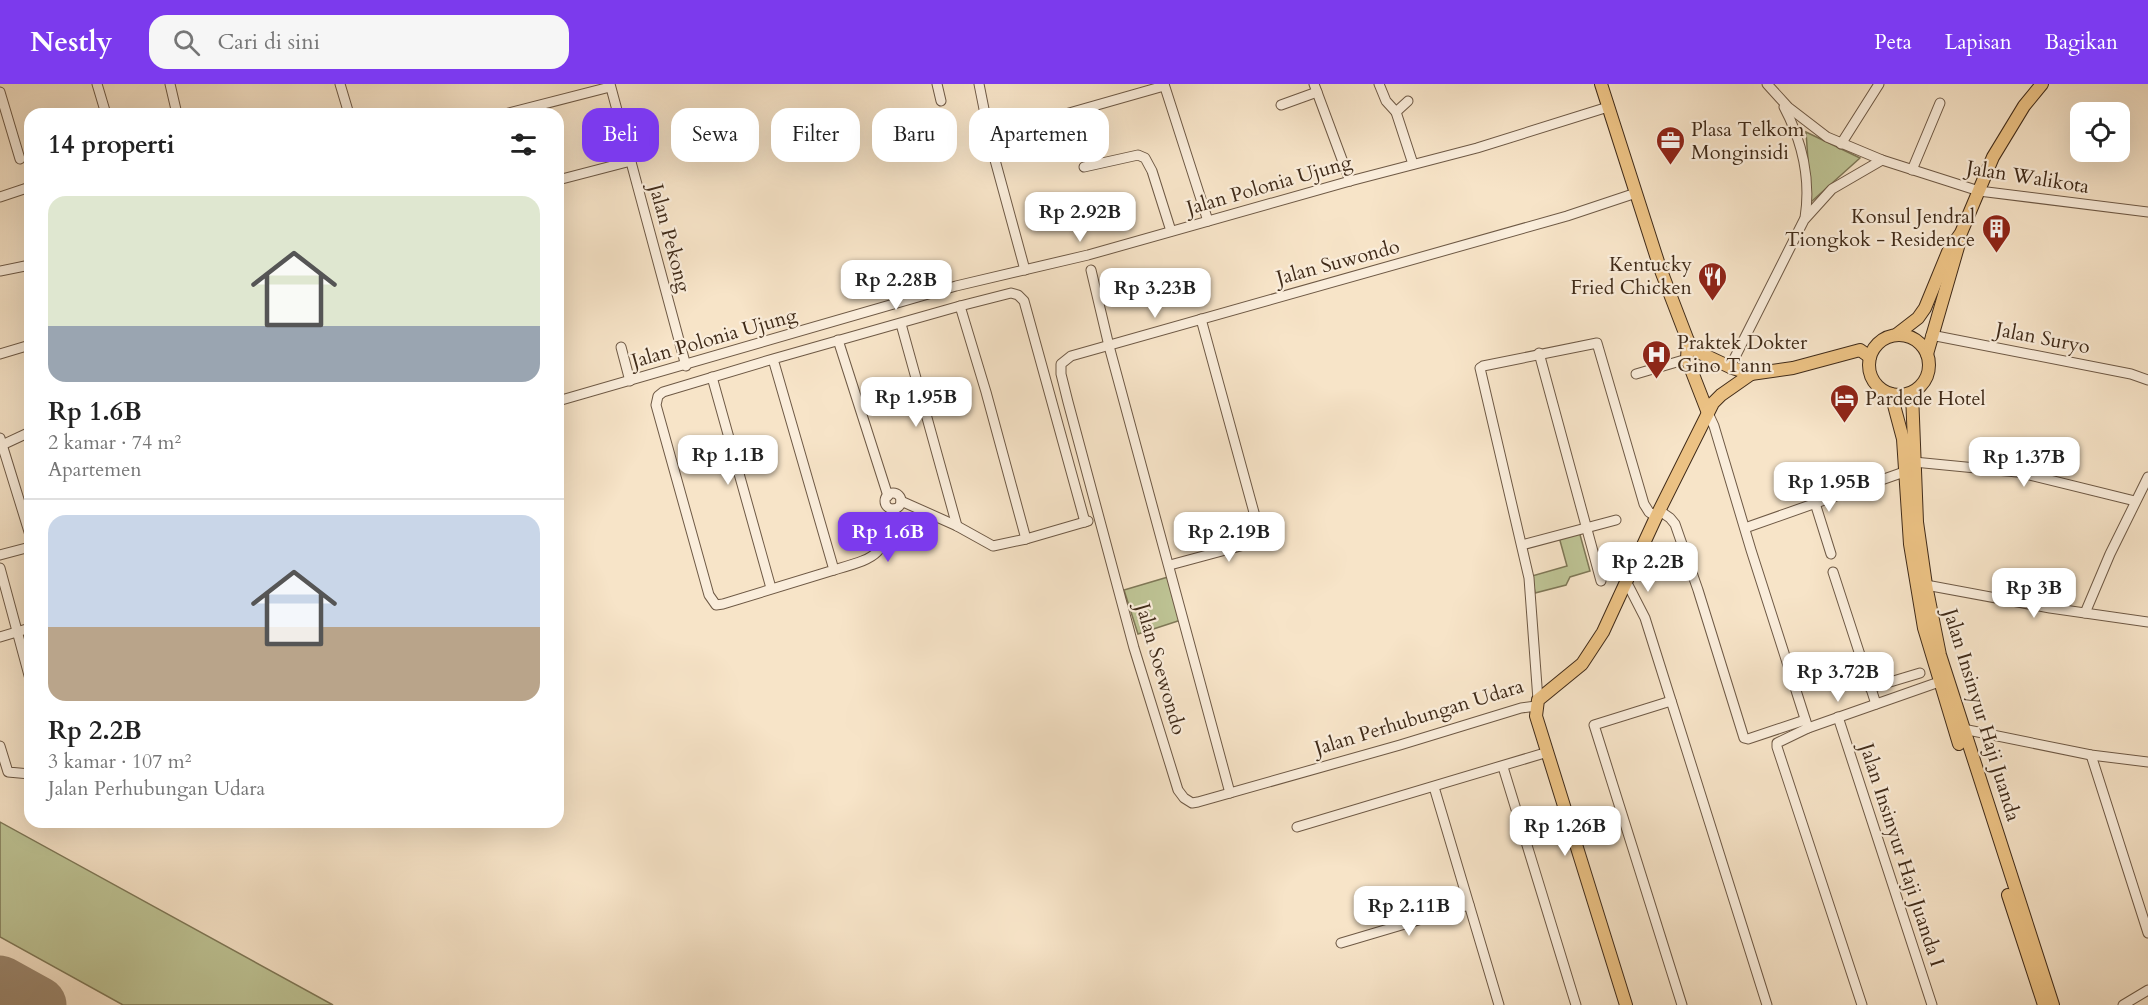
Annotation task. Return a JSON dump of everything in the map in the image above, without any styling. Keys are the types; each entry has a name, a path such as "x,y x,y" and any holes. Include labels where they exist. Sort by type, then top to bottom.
{"main road":[{"path":"1601,84 1660,268 1688,341 1698,352 1730,368 1751,374 1793,368 1860,350 1870,357"},
{"path":"1896,335 1918,318 1925,308 1948,252 1961,232 1993,157 2008,131 2042,84"},
{"path":"1927,354 1920,343 1909,337 1896,335 1888,337 1878,344 1870,357 1871,375 1875,384 1891,394 1902,395 1912,393 1926,380 1929,372 1927,354 1931,335 1957,254 1961,232"},
{"path":"1688,341 1687,358 1708,413"},
{"name":"Jalan Perhubungan Udara","path":"1537,703 1543,693 1582,664 1603,632 1708,413 1721,395 1751,374"},
{"name":"Jalan Insinyur Haji Juanda","path":"1912,393 1917,522 1926,585 1940,655 2053,1005"},
{"name":"Jalan Insinyur Haji Juanda","path":"1891,394 1902,439 1910,544 1924,628 1939,682 2043,1005"},
{"path":"1537,703 1536,716 1626,1005"}],"street":[{"path":"97,84 104,108"},
{"path":"170,84 176,108"},
{"path":"340,84 347,108"},
{"path":"937,84 941,101"},
{"path":"979,84 992,149 1025,270"},
{"path":"1379,84 1386,100 1396,112 1413,164"},
{"path":"1730,368 1804,220 1807,205 1804,158 1794,126 1780,99 1767,84"},
{"path":"1841,144 1879,84"},
{"path":"527,108 610,85"},
{"name":"Jalan Pekong","path":"610,85 616,108"},
{"path":"1088,108 1164,85 1208,221"},
{"path":"1281,105 1315,88 1350,181"},
{"path":"0,92 20,159"},
{"name":"Jalan Walikota","path":"1780,99 1827,138 1882,160 1979,191 2147,211"},
{"path":"1396,112 1408,101"},
{"path":"1912,170 1940,103"},
{"name":"Jalan Polonia Ujung","path":"564,399 686,366 956,286 1088,255 1498,142 1608,107"},
{"path":"1084,166 1129,156 1138,155 1145,158 1152,171 1171,231"},
{"path":"1804,220 1832,189 1882,160"},
{"path":"564,178 627,162"},
{"name":"Jalan Pekong","path":"631,162 686,366"},
{"path":"0,197 24,189"},
{"name":"Jalan Suwondo","path":"1060,374 1061,364 1066,358 1567,216 1636,193"},
{"path":"0,271 24,266"},
{"path":"1091,270 1230,793"},
{"path":"838,340 888,496 897,495 898,505 889,531 877,554 868,560 716,605 709,596 656,402 658,396 663,392 838,340 1011,293 1018,295 1024,301 1085,522"},
{"path":"960,306 1026,539"},
{"path":"1170,565 1259,541 1261,538 1201,319"},
{"path":"901,324 957,526"},
{"name":"Jalan Suryo","path":"1931,335 2131,374 2148,380"},
{"path":"1537,703 1529,578 1480,369 1483,366 1595,342 1598,343 1644,504 1649,512 1670,518 1675,524 1744,738 1748,739 1838,717 1939,682"},
{"path":"0,354 24,347"},
{"path":"621,347 630,381"},
{"path":"1539,353 1601,581"},
{"path":"1636,374 1687,358"},
{"path":"773,359 834,570"},
{"name":"Jalan Soewondo","path":"1060,374 1134,648 1179,790 1184,798 1192,803"},
{"path":"712,377 771,588"},
{"path":"1708,413 1807,724"},
{"path":"24,434 1,443 24,516"},
{"path":"1914,462 2017,472 2135,501"},
{"path":"1745,528 1904,472"},
{"path":"2085,613 2110,554 2148,477"},
{"path":"1815,503 1831,554"},
{"path":"898,505 957,526 993,546 1026,539 1099,517"},
{"path":"1522,545 1616,520"},
{"path":"0,555 24,549"},
{"path":"0,568 24,657"},
{"path":"1833,572 1876,704"},
{"path":"1626,581 1645,618 1767,1005"},
{"path":"1926,585 2050,608 2148,622"},
{"path":"0,637 24,630"},
{"path":"1870,688 1920,673"},
{"path":"1671,701 1594,724 1683,1005"},
{"name":"Jalan Perhubungan Udara","path":"1192,803 1400,745 1537,703"},
{"name":"Jalan Insinyur Haji Juanda I","path":"1838,717 1932,1005"},
{"path":"1807,724 1780,741 1777,747 1862,1005"},
{"path":"1963,729 2091,755 2148,762"},
{"path":"0,746 4,771 24,773"},
{"path":"1297,827 1548,752"},
{"path":"2091,755 2148,933"},
{"path":"1503,767 1576,1005"},
{"path":"1434,787 1499,1005"},
{"path":"1341,944 1469,905"},
{"path":"2123,1005 2148,990"}],"green space":[{"path":"1806,132 1860,158 1811,202"},
{"path":"1579,531 1590,571 1570,577 1566,585 1535,593 1532,576 1567,566 1559,537"},
{"path":"1168,577 1181,620 1138,634 1124,590"},
{"path":"0,822 333,1005 123,1005 0,937"}],"runway":[{"path":"0,984 38,1005"}],"place":[{"name":"Plasa Telkom Monginsidi","path":"1670,166"},
{"name":"Konsul Jendral Tiongkok - Residence","path":"1996,254"},
{"name":"Kentucky Fried Chicken","path":"1713,302"},
{"name":"Praktek Dokter Gino Tann","path":"1656,380"},
{"name":"Pardede Hotel","path":"1844,424"}]}
